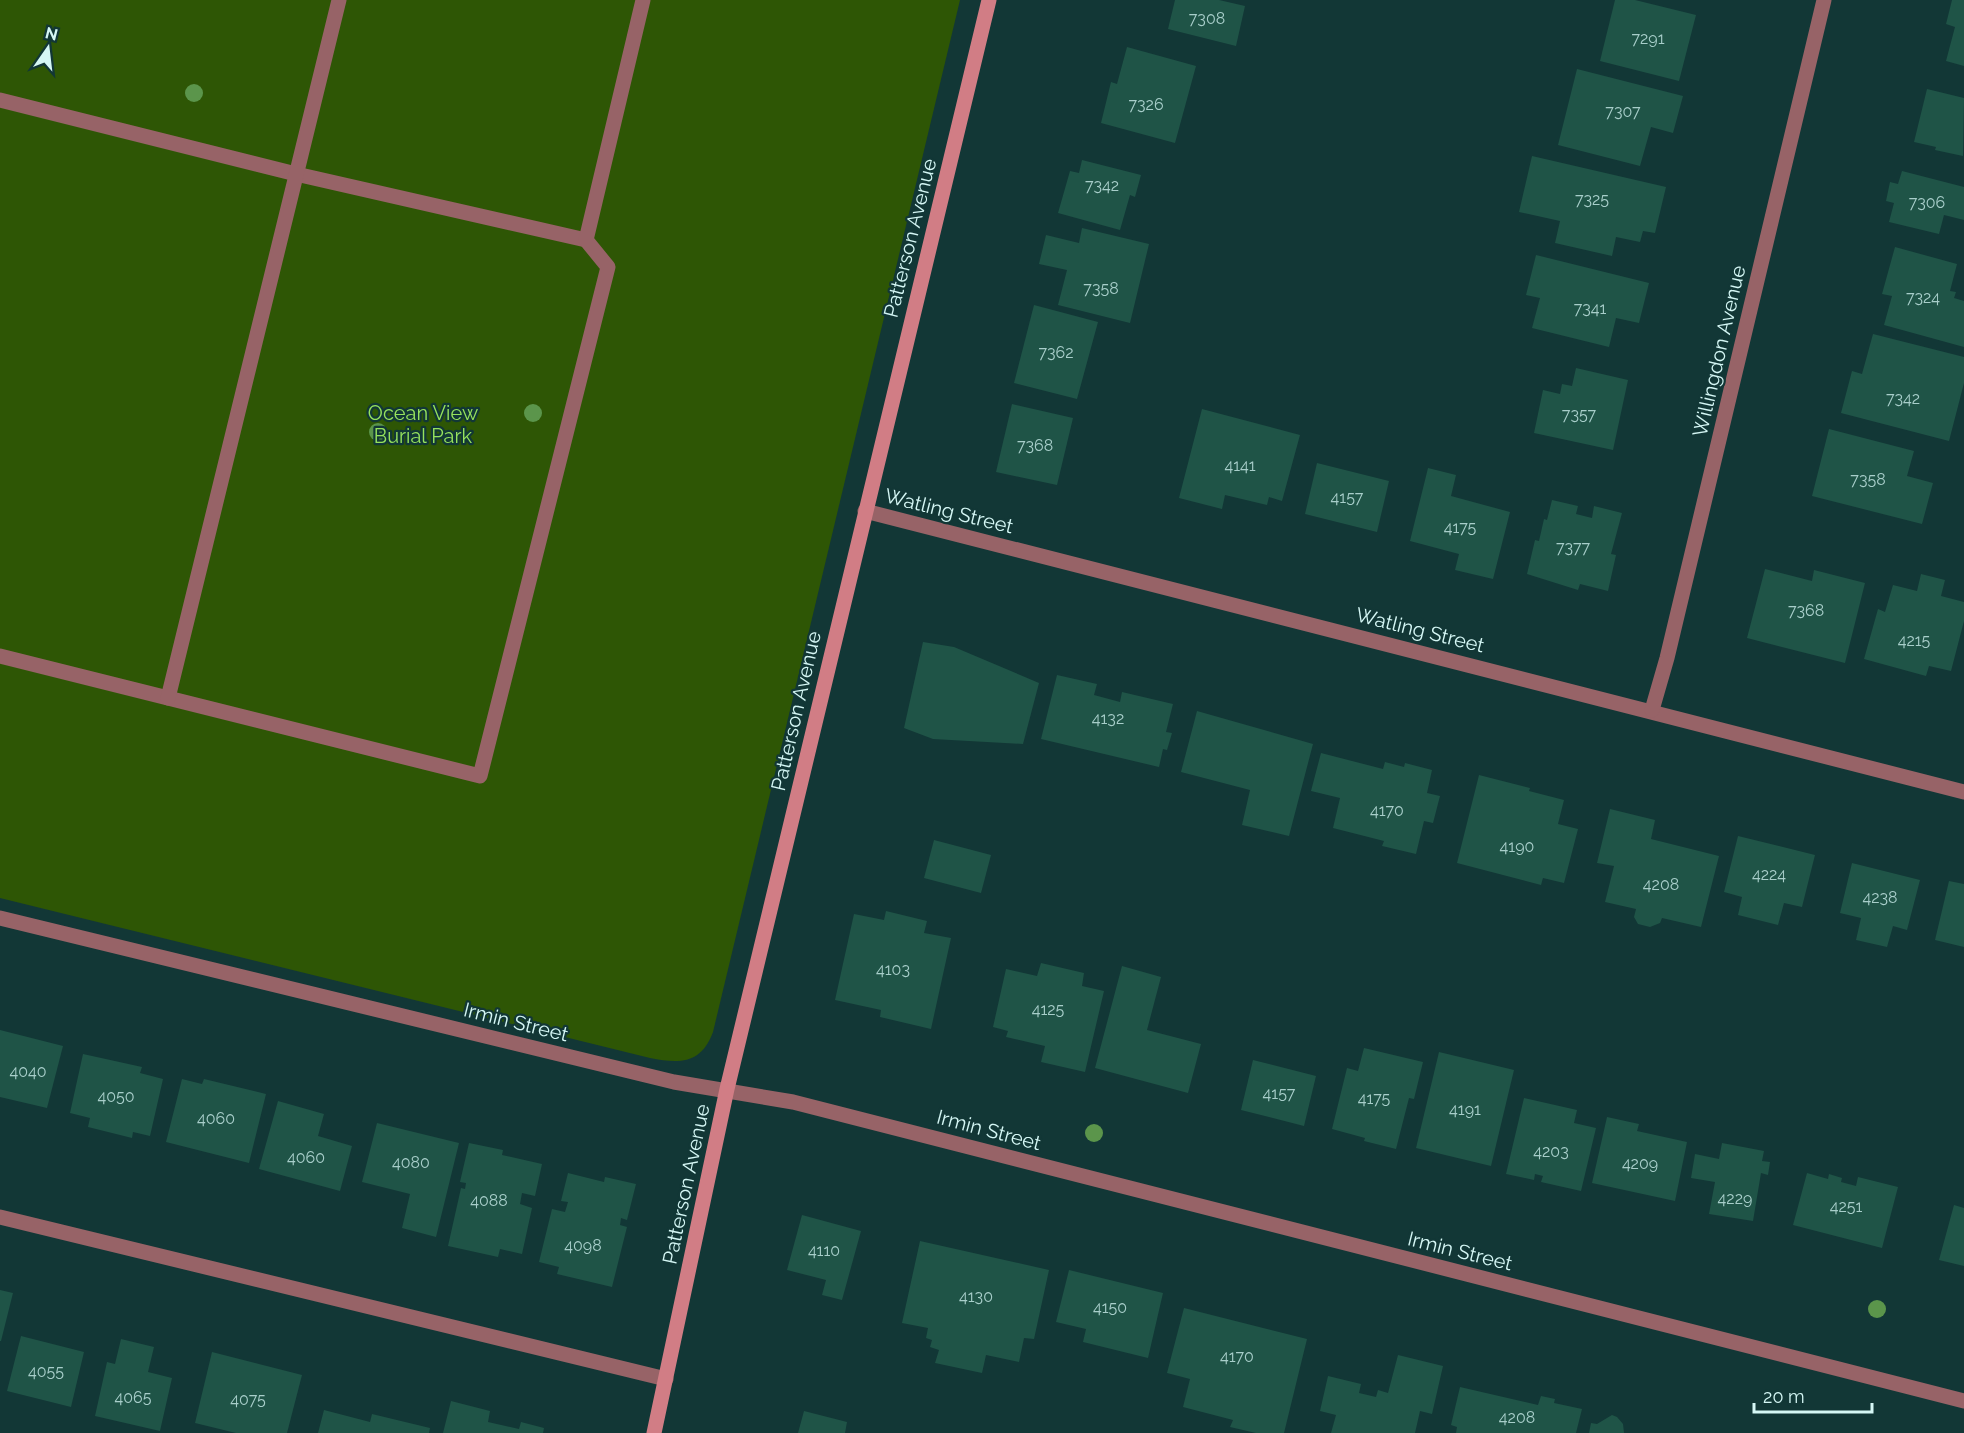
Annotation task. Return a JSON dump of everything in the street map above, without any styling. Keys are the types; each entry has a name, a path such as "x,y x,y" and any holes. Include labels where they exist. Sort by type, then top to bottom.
{"street":[{"path":"168,698 339,0"},
{"path":"586,240 643,0"},
{"name":"Patterson Avenue","path":"654,1433 727,1089 989,0"},
{"name":"Willingdon Avenue","path":"1652,710 1824,0"},
{"path":"0,100 296,174 586,240 608,267 480,776 0,656"},
{"name":"Watling Street","path":"865,511 1652,710 1964,792"},
{"name":"Irmin Street","path":"0,918 662,1079 793,1102 1964,1401"},
{"path":"0,1217 666,1379"}],"green space":[{"name":"Ocean View Burial Park","path":"0,0 960,0 713,1032 708,1043 696,1056 680,1061 650,1058 0,898"}],"building":[{"path":"1175,0 1219,0 1245,6 1236,46 1168,29"},
{"path":"1615,0 1635,0 1696,15 1679,81 1600,61"},
{"path":"1952,0 1964,0 1964,66 1946,61 1955,27 1946,24"},
{"path":"1127,47 1196,66 1175,143 1101,123 1111,82 1117,84"},
{"path":"1577,69 1683,96 1673,133 1651,127 1640,166 1558,145"},
{"path":"1927,89 1964,98 1963,156 1935,150 1936,147 1914,142"},
{"path":"1532,156 1666,187 1655,233 1643,231 1640,242 1616,237 1612,256 1555,243 1560,221 1519,212"},
{"path":"1082,160 1141,175 1135,197 1130,195 1120,230 1058,213 1070,171 1079,173"},
{"path":"1902,171 1964,187 1964,220 1944,215 1939,234 1889,222 1894,203 1886,201 1890,182 1898,184"},
{"path":"1082,228 1149,244 1130,323 1058,305 1067,270 1039,264 1046,235 1079,243"},
{"path":"1895,247 1957,264 1950,291 1956,292 1954,298 1964,301 1964,347 1884,325 1892,296 1882,294"},
{"path":"1536,255 1649,283 1639,323 1616,318 1609,347 1532,328 1540,298 1526,295"},
{"path":"1034,305 1098,322 1077,399 1014,383"},
{"path":"1873,334 1964,357 1964,383 1949,441 1841,413 1852,371 1862,374"},
{"path":"1576,368 1628,380 1613,450 1534,433 1543,390 1560,394 1562,384 1572,386"},
{"path":"1012,404 1073,418 1057,485 996,472"},
{"path":"1202,409 1300,435 1282,501 1269,497 1267,505 1225,495 1222,509 1179,498"},
{"path":"1829,429 1914,451 1907,476 1933,483 1922,524 1812,496"},
{"path":"1317,463 1389,481 1377,532 1305,514"},
{"path":"1428,468 1456,475 1451,496 1510,512 1493,579 1455,570 1459,554 1410,541"},
{"path":"1552,500 1578,506 1576,514 1592,518 1594,506 1622,513 1611,554 1616,555 1608,591 1580,584 1578,590 1527,574 1535,540 1539,541 1544,519 1547,520"},
{"path":"1765,569 1812,581 1814,570 1865,583 1845,663 1747,638"},
{"path":"1921,574 1945,580 1941,596 1964,602 1964,621 1951,671 1929,666 1926,676 1864,659 1878,609 1885,612 1893,585 1917,591"},
{"path":"923,642 954,647 1039,683 1023,744 933,739 904,728"},
{"path":"1057,675 1097,684 1094,695 1120,702 1122,692 1173,704 1166,732 1172,733 1167,750 1163,749 1159,767 1041,739"},
{"path":"1197,711 1313,744 1289,836 1242,825 1250,790 1181,772"},
{"path":"1321,753 1383,769 1385,762 1404,767 1405,763 1432,770 1427,793 1440,796 1433,823 1424,821 1416,854 1382,846 1384,841 1333,828 1340,798 1311,791"},
{"path":"1479,775 1530,788 1529,791 1564,800 1558,824 1578,829 1564,883 1543,878 1541,885 1457,863"},
{"path":"1610,809 1655,820 1651,839 1719,856 1701,927 1662,918 1660,923 1650,927 1638,924 1634,917 1636,909 1605,902 1614,866 1597,863"},
{"path":"1738,836 1815,855 1802,907 1784,903 1778,925 1738,915 1742,897 1724,892"},
{"path":"934,840 991,855 981,893 924,878"},
{"path":"1852,863 1920,880 1907,930 1893,926 1887,947 1856,940 1861,918 1840,913"},
{"path":"1949,881 1964,884 1964,947 1935,940"},
{"path":"886,911 927,921 924,933 951,938 931,1029 880,1017 881,1010 835,1000 854,914 884,920"},
{"path":"1041,963 1084,973 1082,986 1104,991 1085,1072 1041,1062 1045,1046 1006,1037 1008,1031 993,1027 1006,969 1037,976"},
{"path":"1122,966 1161,977 1147,1030 1201,1044 1188,1093 1095,1068"},
{"path":"0,1030 63,1046 47,1108 0,1097"},
{"path":"1364,1048 1423,1062 1414,1099 1409,1098 1396,1149 1364,1141 1365,1138 1332,1129 1347,1068 1358,1071"},
{"path":"1439,1052 1514,1070 1491,1166 1416,1148"},
{"path":"83,1054 142,1067 140,1073 163,1079 150,1136 133,1132 132,1138 88,1127 90,1118 70,1113"},
{"path":"1253,1060 1316,1076 1304,1126 1241,1110"},
{"path":"182,1079 202,1084 204,1079 266,1094 249,1163 166,1142"},
{"path":"1524,1098 1577,1110 1574,1123 1596,1128 1581,1191 1541,1182 1543,1176 1535,1174 1534,1180 1506,1174"},
{"path":"278,1101 324,1114 318,1136 352,1146 340,1191 259,1169"},
{"path":"1607,1117 1639,1124 1637,1131 1687,1142 1675,1201 1592,1183"},
{"path":"377,1123 459,1143 436,1237 402,1228 410,1194 362,1182"},
{"path":"469,1143 503,1150 502,1155 542,1164 535,1196 522,1193 520,1204 532,1208 522,1254 500,1249 498,1257 448,1246 461,1188 465,1189 466,1183 460,1182"},
{"path":"1722,1143 1764,1151 1762,1161 1770,1162 1768,1175 1761,1173 1753,1221 1709,1214 1715,1182 1691,1178 1695,1154 1719,1159"},
{"path":"568,1173 604,1182 605,1177 636,1184 627,1220 621,1218 620,1225 627,1227 612,1287 557,1274 559,1267 539,1262 552,1209 565,1212 568,1202 561,1201"},
{"path":"1807,1173 1828,1179 1829,1174 1842,1178 1841,1182 1856,1186 1858,1177 1898,1187 1882,1248 1793,1225"},
{"path":"1954,1205 1964,1208 1964,1266 1939,1260"},
{"path":"802,1215 861,1231 842,1300 822,1295 826,1280 787,1270"},
{"path":"920,1241 1049,1270 1034,1339 1024,1338 1019,1362 986,1355 982,1373 935,1363 939,1350 930,1347 932,1340 926,1338 928,1328 902,1323"},
{"path":"1069,1270 1163,1293 1148,1358 1083,1342 1086,1329 1056,1322"},
{"path":"0,1290 13,1293 1,1341 0,1341"},
{"path":"1184,1308 1307,1339 1284,1433 1256,1433 1230,1427 1233,1420 1183,1407 1190,1379 1167,1373"},
{"path":"21,1336 84,1352 71,1407 7,1391"},
{"path":"121,1339 154,1347 148,1372 172,1378 160,1431 95,1416 107,1362 115,1364"},
{"path":"212,1352 302,1375 287,1433 236,1433 195,1423"},
{"path":"1398,1355 1443,1366 1432,1414 1420,1411 1415,1433 1331,1433 1336,1415 1320,1411 1328,1376 1361,1384 1359,1393 1376,1397 1378,1390 1388,1393"},
{"path":"1460,1387 1538,1405 1541,1396 1555,1399 1554,1403 1582,1409 1576,1433 1456,1433 1457,1427 1451,1425"},
{"path":"451,1401 490,1411 488,1422 519,1429 521,1422 544,1428 543,1433 443,1433"},
{"path":"324,1410 370,1422 372,1414 430,1428 429,1433 318,1433"},
{"path":"804,1411 847,1422 845,1433 798,1433"},
{"path":"1612,1415 1623,1424 1624,1433 1589,1433 1591,1423 1597,1424"}]}
